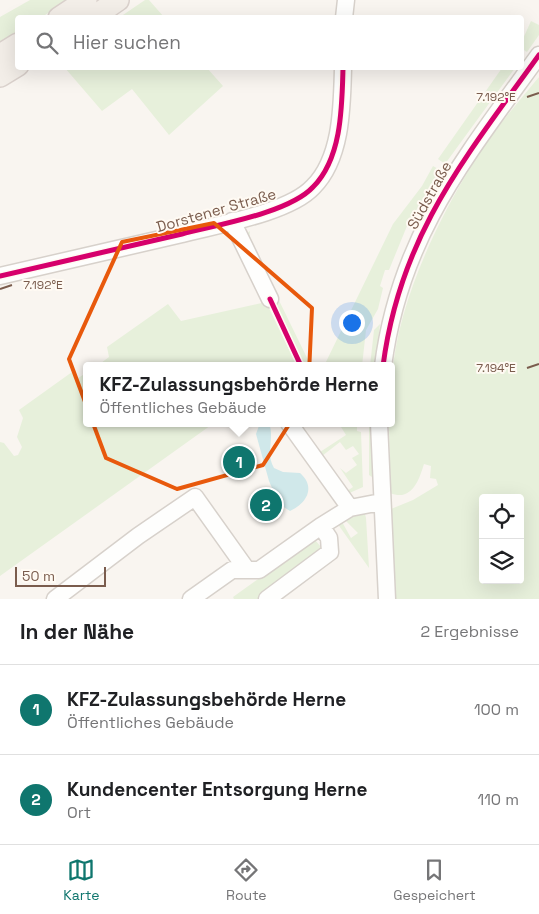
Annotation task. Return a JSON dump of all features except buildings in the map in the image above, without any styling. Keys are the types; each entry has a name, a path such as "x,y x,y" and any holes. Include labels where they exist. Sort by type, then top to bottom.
{"main road":[{"path":"64,15 86,0"},
{"path":"96,15 118,0"},
{"path":"0,55 15,46"},
{"path":"0,76 15,67"}],"street":[{"path":"344,15 346,0"},
{"name":"Südstraße","path":"384,362 393,306 414,249 429,218 455,172 539,55"},
{"name":"Dorstener Straße","path":"0,276 232,221 290,202 314,186 332,152 339,123 343,70"},
{"path":"232,221 270,299"},
{"path":"292,427 350,508"},
{"path":"378,427 387,599"},
{"path":"58,598 138,536 195,497 247,570"},
{"path":"191,599 232,570 259,570 350,508 381,502"},
{"path":"267,599 330,552 329,538 321,526"}],"highlighted area":[{"path":"214,223 312,308 308,395 263,465 177,489 106,458 69,359 122,242"}],"green space":[{"path":"30,0 68,0 45,15 15,15 15,35 0,44 0,17"},
{"path":"145,0 149,0 162,15 123,15"},
{"path":"531,21 539,25 539,35 527,52 524,50 524,37"},
{"path":"67,70 209,70 223,86 169,135 132,89 102,111"},
{"path":"501,70 514,70 445,164 438,159"},
{"path":"539,77 539,599 396,599 391,509 413,500 438,485 436,479 430,478 431,466 424,464 417,483 409,492 404,495 390,493 389,427 395,427 395,350 401,322 420,267 458,188 487,142"},
{"path":"433,166 440,170 407,226 389,270 385,270 380,286 383,288 378,309 366,330 362,362 326,362 393,224 422,186"},
{"path":"250,231 249,239 309,362 303,362 273,301 245,235"},
{"path":"266,302 295,362 102,362 109,357 107,347 168,304 181,321"},
{"path":"380,324 375,362 370,362 374,330"},
{"path":"72,372 75,380 83,375 83,427 208,427 0,576 0,442 4,443 14,456 18,455 22,447 17,437 23,418 19,410"},
{"path":"341,427 357,427 357,431 361,432 363,487 345,495 344,493 353,487 340,468 346,473 357,465 352,458 359,454 353,446 346,450 340,442 322,456 313,447 316,446 320,452 346,435"},
{"path":"369,427 372,427 372,477 369,475"},
{"path":"361,513 365,514 366,518 369,568 337,523 341,520 351,538 358,533 344,519"},
{"path":"315,540 322,548 321,554 257,599 234,599 233,597"}],"water":[{"path":"259,427 270,427 270,457 274,468 283,472 300,473 308,484 305,499 290,511 279,504 269,481 256,434"}],"cycle path":[{"path":"384,362 392,319 404,277 420,237 462,164 539,55"},
{"path":"0,276 251,217 270,211 302,196 323,175 335,147 341,115 343,70"},
{"path":"270,299 299,362"}],"place":[{"name":"KFZ-Zulassungsbehörde Herne","path":"239,462"},
{"name":"Kundencenter Entsorgung Herne","path":"266,505"}]}
